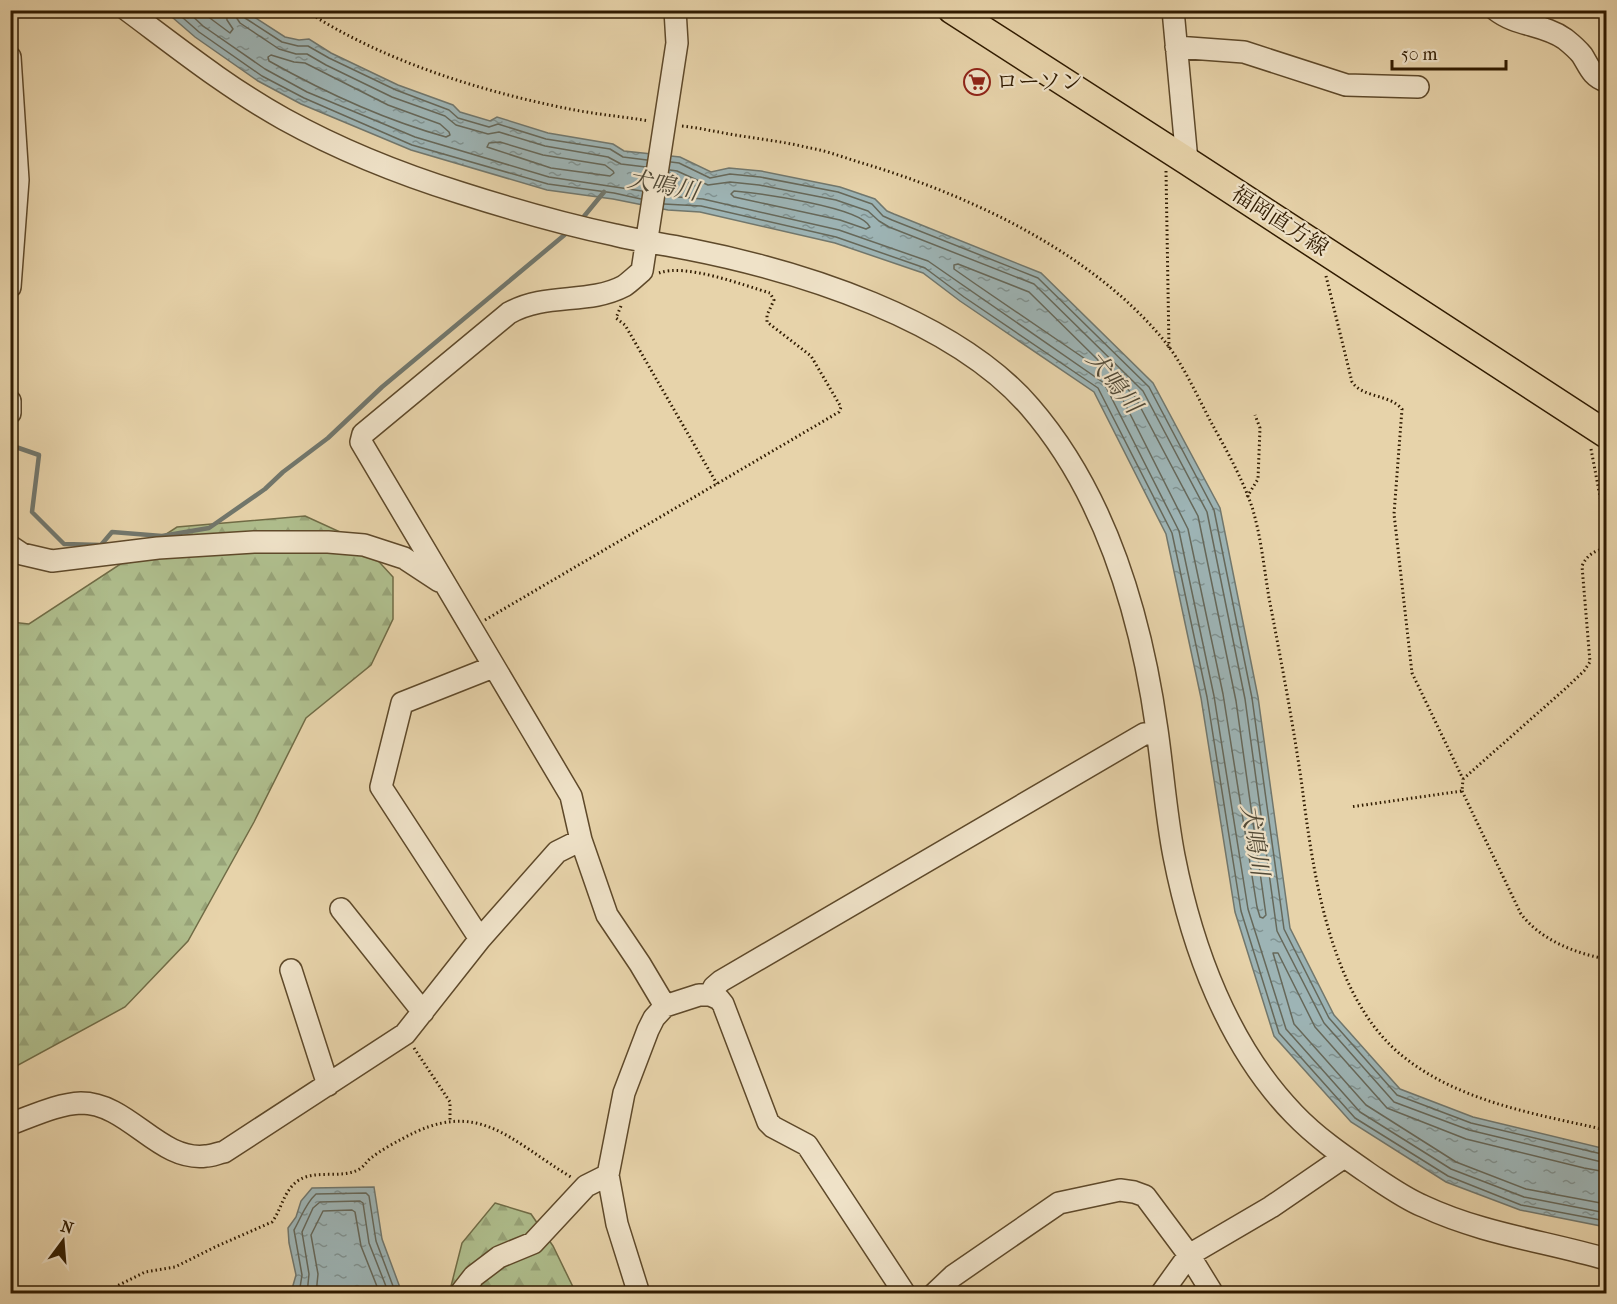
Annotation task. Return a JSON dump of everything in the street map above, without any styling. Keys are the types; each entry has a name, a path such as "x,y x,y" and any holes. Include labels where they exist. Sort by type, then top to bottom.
{"main road":[{"name":"福岡直方線","path":"952,10 1601,431"}],"street":[{"path":"127,10 217,77 282,118 349,152 459,192 606,233 647,243 687,249 777,271 834,289 880,307 962,349 1026,402 1066,454 1085,488 1123,577 1139,634 1157,733 1174,856 1189,917 1207,971 1241,1042 1269,1086 1308,1128 1344,1157 1418,1204 1448,1217 1517,1239 1604,1256"},
{"path":"665,1006 607,915 581,840 571,796 361,442 363,434 509,313 534,302 606,293 624,285 642,271 677,43 675,10"},
{"path":"1173,10 1178,155"},
{"path":"1496,10 1517,22 1546,30 1564,39 1582,55 1586,66 1606,81"},
{"path":"1176,47 1244,52 1346,85 1418,87"},
{"path":"10,57 18,180 10,287"},
{"path":"10,401 10,413"},
{"path":"10,546 22,554 51,561 158,548 254,542 328,542 364,545 404,558 445,584"},
{"path":"480,939 381,788 402,704 493,668"},
{"path":"710,995 721,981 782,945 1144,735 1157,733"},
{"path":"10,1124 64,1105 83,1103 120,1114 151,1137 185,1155 205,1156 224,1152 405,1034 480,939 557,852 581,840"},
{"path":"341,909 423,1012"},
{"path":"291,970 328,1085"},
{"path":"639,1293 617,1224 608,1175 624,1094 654,1018 665,1006 699,994 710,995 723,1004 768,1122 807,1145 905,1293"},
{"path":"1161,1293 1189,1255 1271,1207 1344,1157"},
{"path":"460,1293 474,1276 499,1257 533,1243 586,1186 608,1175"},
{"path":"934,1293 953,1276 1059,1203 1120,1190 1134,1191 1145,1196 1189,1255 1213,1293"}],"path":[{"path":"304,10 360,41 403,60 500,93 581,111 812,148 896,173 964,201 1039,238 1079,264 1121,296 1169,348 1213,426 1252,508 1296,742 1315,876 1326,923 1339,961 1360,1005 1380,1033 1399,1053 1446,1083 1509,1108 1606,1130"},
{"path":"1169,348 1165,164 1178,155"},
{"path":"1325,250 1323,266 1352,382 1357,388 1396,403 1402,409 1394,513 1412,673 1463,779 1462,792 1521,914 1530,926 1552,941 1587,956 1606,959"},
{"path":"471,628 839,412 841,407 811,356 767,322 766,315 774,300 770,293 708,275 669,270 653,275"},
{"path":"623,302 616,318 625,325 717,484"},
{"path":"1247,497 1258,479 1260,428 1255,415"},
{"path":"1601,431 1590,441 1606,528"},
{"path":"1463,779 1565,689 1590,662 1582,566 1586,558 1596,550 1606,548"},
{"path":"1350,807 1462,792"},
{"path":"405,1034 450,1102 450,1122"},
{"path":"108,1293 145,1272 175,1267 215,1246 272,1222 287,1193 297,1181 312,1176 351,1172 401,1139 428,1125 477,1122 521,1144 545,1162 586,1186"}],"green space":[{"path":"305,516 360,541 393,577 393,619 371,665 306,718 254,822 188,941 125,1007 11,1069 11,622 29,624 177,527"},
{"path":"495,1203 531,1214 553,1246 576,1293 449,1294 462,1243"}],"water":[{"name":"犬鳴川","path":"165,11 245,11 285,37 299,40 309,39 331,53 398,85 453,105 460,112 490,121 497,117 548,133 613,144 624,151 680,157 711,172 729,168 761,171 840,187 875,199 887,211 894,214 1041,273 1153,383 1220,508 1258,697 1290,928 1334,1015 1400,1089 1473,1117 1606,1149 1606,1227 1520,1210 1446,1182 1351,1122 1274,1036 1235,912 1201,698 1166,534 1094,392 960,301 923,273 835,243 700,212 668,210 613,199 547,190 411,150 301,104 258,81 195,37"},
{"path":"374,1187 382,1239 402,1293 294,1293 292,1289 296,1275 288,1228 296,1217 301,1201 312,1188"}],"waterway":[{"path":"581,220 604,192"},
{"path":"10,445 39,455 32,512 64,544 101,545 112,532 162,536 209,528 265,489 283,472 328,438 382,387 568,232"}],"place":[{"name":"ローソン","path":"977,82"}]}
